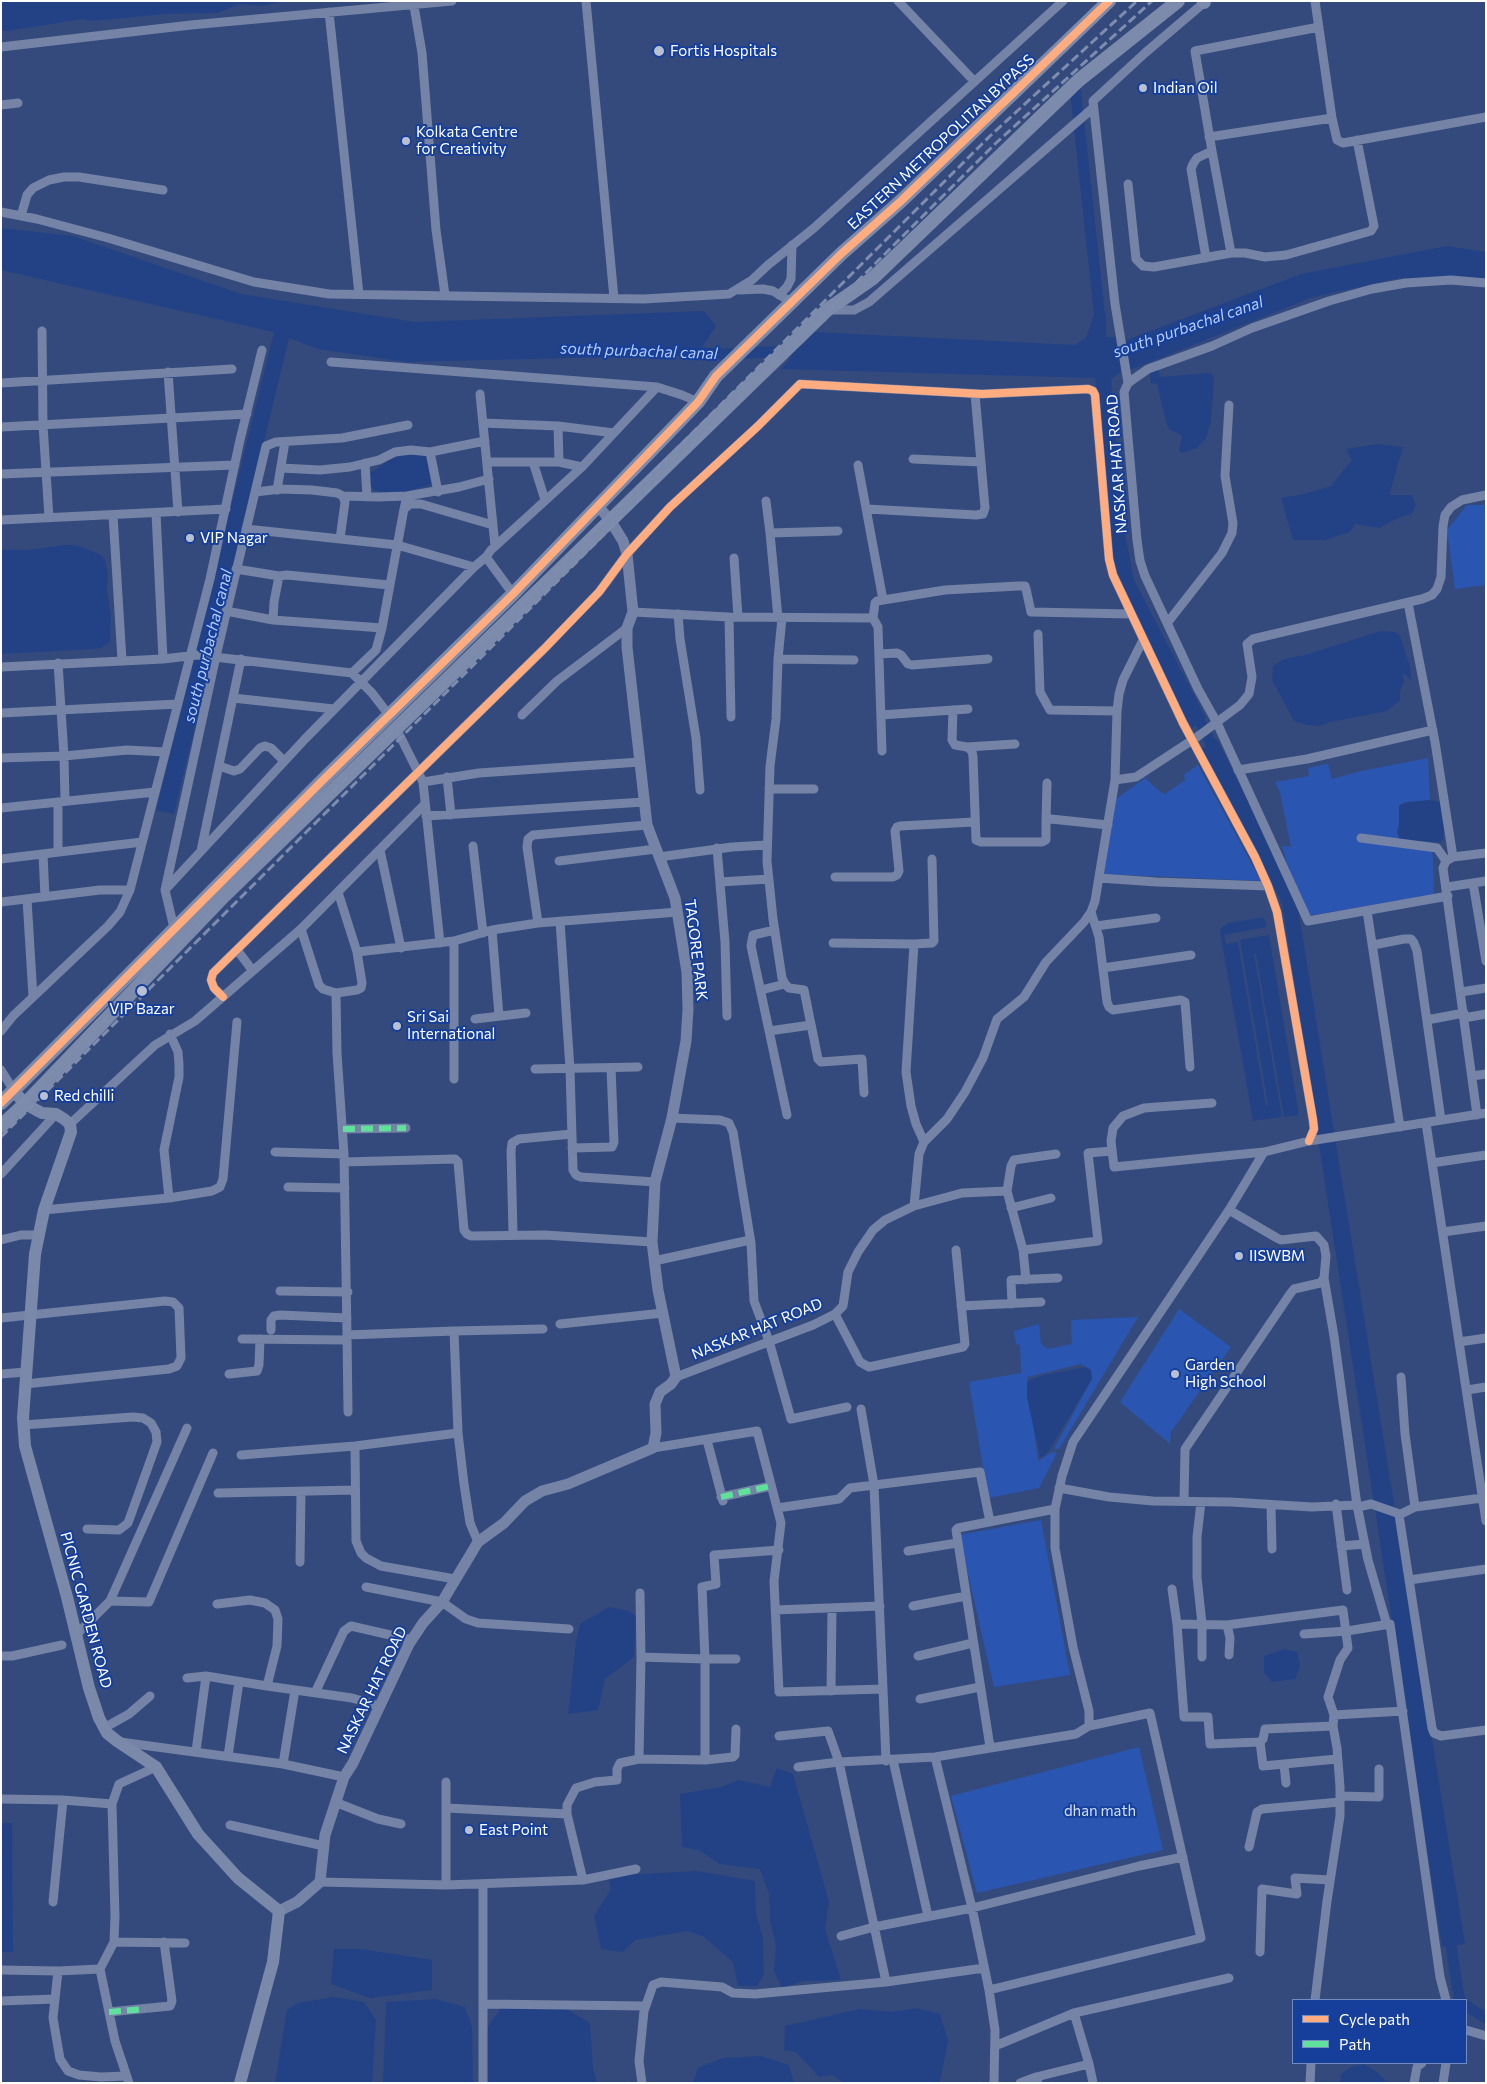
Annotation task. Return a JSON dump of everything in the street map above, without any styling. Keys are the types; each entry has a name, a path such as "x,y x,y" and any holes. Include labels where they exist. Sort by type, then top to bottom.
{"main road":[{"name":"EASTERN METROPOLITAN BYPASS","path":"1,1104 160,945 174,928 513,594 698,402 716,376 784,298 841,254 902,201 1109,1"},
{"path":"1,1126 25,1104 223,897 397,730 613,516 827,310 873,278 1079,80 1178,1"},
{"path":"14,1091 25,1104 42,1112 56,1114 70,1124"},
{"name":"PICNIC GARDEN ROAD","path":"70,1124 71,1132 44,1210 35,1254 23,1425 25,1446 77,1634 89,1688 98,1718 104,1728 117,1742 156,1767 198,1834 238,1878 280,1911"},
{"path":"240,2083 273,1962 280,1911"}],"street":[{"path":"1,47 329,12 414,6 452,1"},
{"path":"586,1 614,298"},
{"path":"898,1 974,81"},
{"path":"1,212 108,238 254,282 330,294 614,298 729,294 752,280 814,228 1063,1"},
{"path":"1315,1 1337,140 1343,143 1486,117"},
{"path":"1128,383 1115,304 1093,101 1096,96 1205,2"},
{"path":"414,6 422,53 436,230 445,295"},
{"path":"329,12 359,294"},
{"path":"1231,253 1195,51 1319,27"},
{"path":"1,105 18,103"},
{"path":"827,310 854,310 869,302 1083,114 1093,108"},
{"path":"1209,137 1332,118"},
{"path":"1128,184 1136,259 1143,266 1154,267 1231,253 1274,257 1333,243 1371,231 1374,226 1357,140"},
{"path":"1206,258 1192,164 1197,158 1212,151"},
{"path":"21,216 28,195 33,188 49,180 64,177 79,177 163,190"},
{"path":"737,290 763,289 784,298 791,279 792,245"},
{"name":"NASKAR HAT ROAD","path":"1367,911 1308,921 1238,770 1214,725 1168,622 1145,576 1140,561 1124,392 1128,383 1148,369 1212,346 1252,328 1329,301 1372,289 1406,283 1451,280 1486,283"},
{"path":"42,331 43,425 49,518"},
{"path":"1,1031 13,1016 108,926 120,912 130,890 165,752 193,656 262,350"},
{"path":"331,362 657,387 667,389 698,402"},
{"path":"1,383 232,369"},
{"path":"168,372 178,512"},
{"path":"223,997 214,988 211,980 214,973 599,592 627,554 670,507 758,426 800,384 975,394 1012,394 1088,389 1093,391 1109,559 1115,581 1268,886 1282,935 1314,1120 1313,1141"},
{"path":"165,890 334,709 495,546 582,467 657,387"},
{"path":"480,394 495,546"},
{"path":"868,508 983,514 985,508 975,394"},
{"path":"1168,622 1222,553 1232,533 1233,523 1225,476 1229,404"},
{"path":"1,427 247,414"},
{"path":"483,423 558,426 614,433"},
{"path":"174,928 165,890 213,656 226,611 266,446 270,443 342,438 408,425"},
{"path":"558,426 559,462"},
{"path":"281,468 320,470 365,463 395,452 411,450 430,452 485,441"},
{"path":"277,490 285,442"},
{"path":"430,452 438,492"},
{"path":"913,459 981,462"},
{"path":"487,462 559,462 582,467"},
{"path":"533,462 545,500"},
{"path":"365,463 367,497"},
{"path":"1,474 235,465"},
{"path":"858,465 868,508 883,600"},
{"path":"255,492 312,490 337,493 343,496 407,496 438,492 489,479"},
{"path":"1115,780 1136,777 1195,739 1240,705 1249,694 1252,677 1248,644 1253,639 1408,603 1432,595 1437,589 1441,577 1442,526 1445,515 1451,507 1462,500 1486,495"},
{"path":"340,539 345,502 343,496"},
{"path":"352,673 376,650 382,628 407,496"},
{"path":"766,501 780,618 777,710 769,790 767,845 769,879 782,978 789,988 804,990 815,1054 821,1062 862,1059 864,1093"},
{"path":"404,509 410,504 421,504 493,525"},
{"name":"TAGORE PARK","path":"598,506 613,516 627,554 633,612 627,628 627,647 647,825 670,882 678,912 687,972 688,1009 684,1057 672,1118 655,1182 652,1242 676,1377"},
{"path":"1,520 226,509"},
{"path":"156,513 164,659"},
{"path":"113,515 122,660"},
{"path":"246,529 397,546 474,567"},
{"path":"770,533 838,531"},
{"path":"486,557 513,594"},
{"path":"731,717 734,558"},
{"path":"236,568 279,576 287,575 389,585"},
{"path":"273,620 279,576"},
{"path":"882,751 878,627 873,618 875,603 883,600 952,590 1025,586 1030,612 1131,614"},
{"path":"1212,1103 1144,1108 1131,1111 1123,1116 1113,1128 1111,1140 1114,1168 1264,1152 1352,1134 1481,1114 1472,1076 1443,868 1449,859 1433,730 1408,603"},
{"path":"226,611 273,620 382,628"},
{"path":"633,612 734,617 873,618"},
{"path":"678,614 680,639 696,738 700,790"},
{"path":"522,715 557,681 627,628"},
{"path":"1038,634 1040,692 1050,710 1117,711"},
{"path":"914,1206 919,1154 924,1142 947,1118 965,1092 983,1058 997,1019 1024,997 1046,962 1091,912 1099,878 1115,780 1117,711 1123,680 1143,640"},
{"path":"879,654 897,653 902,655 908,664 912,665 988,659"},
{"path":"1,667 193,656 241,659 352,673 389,715"},
{"path":"201,851 241,659"},
{"path":"778,659 854,660"},
{"path":"58,664 64,756 58,852"},
{"path":"233,698 334,709"},
{"path":"1,712 178,704"},
{"path":"881,715 968,709"},
{"path":"953,710 952,740 955,746 1015,744"},
{"path":"397,730 423,782 440,943"},
{"path":"1238,770 1281,764 1433,730"},
{"path":"219,766 234,771 240,769 260,748 265,746 271,748 284,761"},
{"path":"968,747 972,751 973,757 976,840 1034,844 1046,840 1047,783"},
{"path":"1,758 64,756 127,750 165,752"},
{"path":"423,782 478,773 640,762"},
{"path":"448,777 451,815"},
{"path":"769,790 814,790"},
{"path":"1,808 155,792"},
{"path":"426,816 644,802"},
{"path":"70,1124 155,1045 170,1034 195,1021 301,929 425,804"},
{"path":"1046,822 1051,819 1108,825"},
{"path":"835,877 893,877 897,875 899,870 897,827 974,822"},
{"path":"538,923 527,847 528,839 533,835 647,825"},
{"path":"1361,838 1437,848 1449,859"},
{"path":"1,859 142,842"},
{"path":"559,861 767,845"},
{"path":"473,846 488,932 499,1016"},
{"path":"717,848 727,976 727,1016"},
{"path":"380,850 400,948"},
{"path":"1449,859 1486,853"},
{"path":"43,854 44,897"},
{"path":"833,943 932,943 934,941 932,859"},
{"path":"1099,878 1268,886"},
{"path":"720,882 769,879"},
{"path":"1400,1126 1367,911 1486,881"},
{"path":"1473,883 1486,962"},
{"path":"1,902 100,890 130,890"},
{"path":"301,929 319,985 323,989 336,994 361,988 362,983 357,952 338,892"},
{"path":"26,899 33,997"},
{"path":"357,952 454,941 488,932 538,923 678,912"},
{"path":"1091,912 1096,926 1107,1002 1113,1010 1181,1000 1185,1002 1190,1067"},
{"path":"1096,926 1156,918"},
{"path":"560,922 570,1069 573,1170 576,1175 581,1177 655,1182"},
{"path":"775,930 753,935 751,940 787,1115"},
{"path":"1373,945 1411,939 1418,951 1441,1120"},
{"path":"454,941 454,1079"},
{"path":"914,944 906,1072 911,1106 924,1142"},
{"path":"237,950 253,971"},
{"path":"1103,968 1191,955"},
{"path":"761,990 785,984"},
{"path":"1461,992 1486,988"},
{"path":"336,994 337,1053 343,1129 348,1292 348,1412"},
{"path":"475,1019 526,1013"},
{"path":"1427,1020 1486,1014"},
{"path":"44,1210 170,1198 212,1191 220,1187 223,1179 237,1022"},
{"path":"770,1031 811,1026"},
{"path":"170,1034 178,1052 179,1064 179,1076 164,1150 170,1198"},
{"path":"535,1069 638,1067"},
{"path":"572,1148 612,1147 614,1142 611,1068"},
{"path":"1,1070 14,1091"},
{"path":"1472,1076 1486,1074"},
{"path":"1,1174 56,1114"},
{"path":"672,1118 720,1120 729,1123 733,1132 750,1240 754,1302 791,1418 847,1407"},
{"path":"1426,1123 1476,1456 1482,1477 1482,1498 1486,1521"},
{"path":"343,1129 406,1128"},
{"path":"513,1234 512,1142 518,1139 572,1134"},
{"path":"1023,1250 1098,1241 1088,1153 1112,1151"},
{"path":"275,1152 344,1158 455,1158 458,1162 464,1230 467,1234 513,1234 652,1242"},
{"path":"1090,1726 1089,1711 1073,1647 1055,1548 1055,1509 1059,1488 1073,1442 1229,1210 1264,1152"},
{"path":"1026,1280 1023,1250 1007,1191 1011,1166 1014,1160 1056,1154"},
{"path":"1432,1163 1486,1155"},
{"path":"288,1187 345,1188"},
{"name":"NASKAR HAT ROAD","path":"320,1882 325,1835 344,1777 353,1763 412,1640 423,1623 442,1602 478,1542 504,1523 525,1501 542,1491 568,1484 653,1448 656,1433 655,1404 660,1392 671,1384 676,1377 813,1325 835,1314 843,1306 848,1272 858,1252 873,1230 885,1220 914,1206 962,1193 1007,1191"},
{"path":"1011,1208 1051,1198"},
{"path":"1229,1210 1281,1240 1316,1236 1324,1245 1326,1256 1324,1278 1334,1336 1357,1506 1368,1560 1387,1625"},
{"path":"1443,1232 1486,1226"},
{"path":"1,1240 20,1235 39,1235"},
{"path":"654,1261 750,1240"},
{"path":"835,1314 860,1362 869,1367 963,1347 965,1344 956,1250"},
{"path":"1012,1304 1010,1280 1058,1278"},
{"path":"1184,1501 1186,1449 1294,1289 1320,1283 1324,1278"},
{"path":"280,1291 348,1292"},
{"path":"1,1318 173,1302 179,1308 181,1358 177,1366 169,1369 25,1378 1,1374"},
{"path":"961,1306 1041,1302"},
{"path":"560,1324 663,1312"},
{"path":"271,1330 271,1320 274,1316 347,1318"},
{"path":"242,1339 543,1329"},
{"path":"454,1331 458,1433 470,1524 478,1542"},
{"path":"1459,1342 1486,1338"},
{"path":"229,1374 257,1371 260,1364 260,1339"},
{"path":"1401,1376 1405,1434 1415,1507"},
{"path":"1467,1390 1486,1386"},
{"path":"861,1409 874,1485 883,1689 890,1761 928,1916"},
{"path":"23,1425 133,1417 143,1418 151,1423 156,1432 158,1442 128,1523 119,1530 87,1529"},
{"path":"77,1634 110,1601 187,1428"},
{"path":"653,1448 757,1432 781,1523 774,1581 779,1692 883,1689"},
{"path":"241,1455 355,1446 458,1433"},
{"path":"707,1440 722,1499 772,1486"},
{"path":"355,1446 356,1541 366,1558 380,1566 456,1579"},
{"path":"110,1601 149,1602 213,1453"},
{"path":"1476,1456 1486,1454"},
{"path":"777,1508 839,1499 850,1488 980,1472 990,1522"},
{"path":"1059,1488 1109,1497 1153,1501 1312,1507 1336,1504 1357,1506 1371,1504 1398,1514 1415,1507 1482,1498"},
{"path":"218,1493 355,1490"},
{"path":"300,1562 301,1492"},
{"path":"1201,1502 1197,1537 1197,1577 1202,1624 1202,1657"},
{"path":"1336,1504 1347,1590"},
{"path":"1270,1505 1272,1549"},
{"path":"990,1747 956,1534 958,1528 1055,1509"},
{"path":"1398,1514 1434,1733 1441,1736 1486,1730"},
{"path":"908,1551 957,1543"},
{"path":"1341,1546 1365,1544"},
{"path":"705,1760 705,1659 702,1587 716,1584 714,1556 779,1550"},
{"path":"1409,1580 1486,1569"},
{"path":"366,1587 442,1602 466,1619 478,1623 569,1629"},
{"path":"1172,1589 1177,1624 1184,1717 1208,1716 1210,1744 1260,1742"},
{"path":"639,1759 640,1593"},
{"path":"913,1606 966,1596"},
{"path":"217,1604 250,1600 265,1603 274,1610 278,1619 277,1646 267,1686"},
{"path":"775,1610 880,1606"},
{"path":"831,1691 832,1608"},
{"path":"1177,1624 1227,1625 1343,1610 1348,1648 1340,1660 1328,1697 1334,1715 1333,1726 1340,1816 1315,1999"},
{"path":"1304,1634 1347,1631 1390,1624 1440,1977 1446,1999"},
{"path":"1227,1625 1230,1638 1230,1656"},
{"path":"315,1693 344,1631 351,1626 412,1640"},
{"path":"918,1656 973,1643"},
{"path":"1,1656 12,1656 62,1645"},
{"path":"641,1658 736,1659"},
{"path":"187,1678 206,1676 352,1698 379,1706"},
{"path":"196,1752 206,1676"},
{"path":"228,1756 239,1682"},
{"path":"920,1699 980,1687"},
{"path":"283,1764 295,1690"},
{"path":"104,1728 129,1714 150,1696"},
{"path":"1334,1715 1403,1711"},
{"path":"798,1767 840,1762 890,1761 934,1757 1076,1734 1090,1726 1150,1713 1201,1938 989,1990"},
{"path":"1333,1726 1265,1729 1263,1739 1260,1742 1263,1766 1337,1759"},
{"path":"583,1880 567,1814 567,1805 576,1788 595,1782 617,1780 617,1769 620,1763 639,1759 705,1760 733,1757 735,1754 736,1729"},
{"path":"779,1736 828,1731 840,1762 886,1982"},
{"path":"117,1742 283,1764 344,1777"},
{"path":"934,1757 972,1908 989,1990 995,2030 994,2083"},
{"path":"1284,1765 1286,1783"},
{"path":"58,1971 53,2018 60,2059 68,2071 79,2075 128,2079 115,2041 100,1969 114,1942 112,1804 119,1784 156,1767"},
{"path":"1249,1846 1257,1812 1262,1809 1340,1799 1379,1797 1379,1770"},
{"path":"446,1782 446,1885"},
{"path":"1,1799 63,1800 112,1804"},
{"path":"52,1902 63,1800"},
{"path":"335,1805 340,1804 378,1819 401,1824"},
{"path":"446,1808 567,1814"},
{"path":"230,1825 324,1846"},
{"path":"841,1936 874,1927 972,1908 1139,1866 1184,1857"},
{"path":"280,1911 297,1902 320,1882 446,1885 583,1880 636,1869"},
{"path":"1260,1952 1262,1889 1297,1894 1295,1878 1330,1880"},
{"path":"483,1884 483,2083"},
{"path":"114,1942 185,1943"},
{"path":"110,2012 170,2006 172,2001 164,1942"},
{"path":"642,2083 639,2061 646,2006 653,1986 661,1982 722,1987 733,1993 755,1994 886,1982 984,1968"},
{"path":"1,1970 58,1971 100,1969"},
{"path":"995,2046 1074,2013 1229,1978"},
{"path":"1,2001 55,1999"},
{"path":"484,2004 646,2006"},
{"path":"1074,2013 1093,2083"},
{"path":"1467,2030 1486,2036"},
{"path":"1020,2083 1037,2080 1089,2064"},
{"path":"1310,2083 1311,2064"},
{"path":"1414,2083 1417,2067 1421,2064"},
{"path":"1443,2083 1446,2064"}],"green space":[{"path":"1467,505 1486,505 1486,585 1455,589 1447,530"},
{"path":"1428,758 1430,800 1402,803 1399,806 1399,826 1397,828 1419,843 1430,842 1433,857 1434,894 1302,917 1282,846 1291,847 1280,792 1275,782 1309,776 1308,768 1328,764 1332,779 1361,771"},
{"path":"1198,765 1261,881 1104,874 1116,799 1145,778 1165,794 1185,780 1184,775"},
{"path":"1179,1309 1231,1347 1171,1432 1170,1444 1120,1402"},
{"path":"1138,1317 1059,1449 1054,1449 1092,1379 1091,1370 1081,1364 1027,1377 1038,1461 1052,1452 1057,1453 1039,1488 988,1498 969,1382 1021,1373 1020,1345 1016,1344 1014,1331 1039,1324 1041,1344 1048,1349 1072,1344 1071,1320"},
{"path":"1041,1520 1070,1675 994,1687 959,1535"},
{"name":"dhan math","path":"1139,1747 1163,1850 977,1893 951,1796"}],"water":[{"path":"1,1 283,1 263,6 240,4 218,13 166,14 90,21 83,19 7,31 1,30"},
{"path":"1,228 73,236 241,294 415,322 704,311 716,326 697,355 407,362 318,349 289,338 174,814 156,810 274,332 1,270"},
{"path":"1447,246 1486,252 1486,280 1399,278 1313,297 1128,371 1124,341 1301,274"},
{"path":"1105,311 1106,337 1116,337 1121,372 1111,379 1123,523 1134,580 1206,718 1192,728 1121,597 1111,560 1095,378 781,369 814,332 1075,345 1086,338 1094,315"},
{"path":"1158,369 1160,377 1209,373 1214,378 1211,422 1206,438 1198,447 1189,451 1182,453 1179,451 1182,437 1169,429 1157,384 1151,383 1150,370"},
{"path":"1378,444 1403,447 1389,495 1412,495 1416,506 1411,514 1398,518 1379,528 1355,524 1350,532 1325,540 1293,540 1281,498 1331,486 1352,460 1346,449"},
{"path":"426,453 432,483 428,486 398,493 383,493 374,490 370,484 369,474 391,459 402,455"},
{"path":"75,545 99,554 105,559 111,617 110,642 101,648 93,649 1,654 1,550 29,550"},
{"path":"1381,631 1395,632 1400,636 1410,667 1411,680 1403,673 1404,681 1400,691 1400,700 1387,711 1330,722 1320,726 1294,721 1272,680 1273,666 1284,659 1305,655"},
{"path":"1217,739 1287,879 1298,908 1465,1944 1442,1947 1282,903 1202,749"},
{"path":"1430,800 1440,802 1443,806 1445,816 1443,840 1440,842 1400,840 1397,832 1399,826 1399,806 1407,802"},
{"path":"1264,917 1267,927 1224,935 1226,944 1238,942 1266,1106 1268,1105 1240,940 1269,935 1299,1115 1284,1117 1256,954 1254,954 1282,1117 1253,1121 1220,932 1221,928 1228,923"},
{"path":"1086,1367 1091,1370 1092,1379 1048,1452 1043,1457 1040,1457 1027,1397 1027,1383 1029,1380 1044,1375"},
{"path":"609,1607 628,1611 636,1616 634,1657 605,1679 598,1710 568,1714 576,1641 580,1624"},
{"path":"1284,1649 1297,1652 1300,1666 1295,1679 1272,1682 1264,1673 1264,1656"},
{"path":"777,1768 793,1774 829,1902 825,1929 841,1980 803,1981 782,1988 774,1971 776,1946 770,1921 769,1894 760,1869 720,1864 699,1850 682,1847 680,1794 722,1787 738,1780 770,1787"},
{"path":"1,1823 12,1823 13,1952 1,1952"},
{"path":"696,1871 755,1881 756,1914 763,1937 764,1975 757,1986 738,1986 733,1962 704,1937 688,1931 635,1940 623,1952 601,1949 594,1916 611,1889 608,1876"},
{"path":"334,1949 361,1949 432,1960 432,1990 370,1998 331,1984"},
{"path":"333,1997 364,2002 376,2020 372,2083 275,2083 287,2010 298,2003"},
{"path":"435,1999 465,2007 472,2027 473,2083 383,2083 386,2002"},
{"path":"501,2008 565,2008 590,2023 593,2068 597,2083 487,2083 485,2031"},
{"path":"917,2008 940,2014 948,2041 940,2082 845,2083 832,2075 819,2077 796,2052 784,2050 785,2026 860,2009 893,2012"},
{"path":"761,2056 789,2065 794,2083 693,2083 698,2068 723,2058"},
{"path":"1364,2064 1377,2072 1388,2083 1340,2083 1341,2074 1351,2067"}],"waterway":[{"path":"1075,87 1101,329"},
{"name":"south purbachal canal","path":"683,352 724,354 811,350"},
{"path":"1194,710 1217,755"},
{"path":"1449,1932 1460,1999"},
{"path":"1467,2007 1486,2018"}],"railway":[{"path":"1,1123 990,136 1137,1"},
{"path":"1,1137 996,143 1152,1"}],"marked path":[{"path":"343,1129 406,1128"},
{"path":"721,1497 771,1486"},
{"path":"109,2012 145,2009"}],"cycle path":[{"path":"1,1103 324,779 513,594 698,402 716,376 841,254 901,201 1109,1"},
{"path":"223,997 214,988 211,980 213,973 545,648 599,592 627,554 670,507 758,426 800,384 982,394 1088,389 1093,391 1095,395 1109,559 1113,575 1183,723 1255,857 1277,912 1313,1120 1314,1129 1309,1141"}],"place":[{"name":"Fortis Hospitals","path":"659,51"},
{"name":"Indian Oil","path":"1143,88"},
{"name":"Kolkata Centre for Creativity","path":"406,141"},
{"name":"VIP Nagar","path":"190,538"},
{"name":"VIP Bazar","path":"142,991"},
{"name":"Sri Sai International","path":"397,1026"},
{"name":"Red chilli","path":"44,1096"},
{"name":"IISWBM","path":"1239,1256"},
{"name":"Garden High School","path":"1175,1374"},
{"name":"East Point","path":"469,1830"}]}
